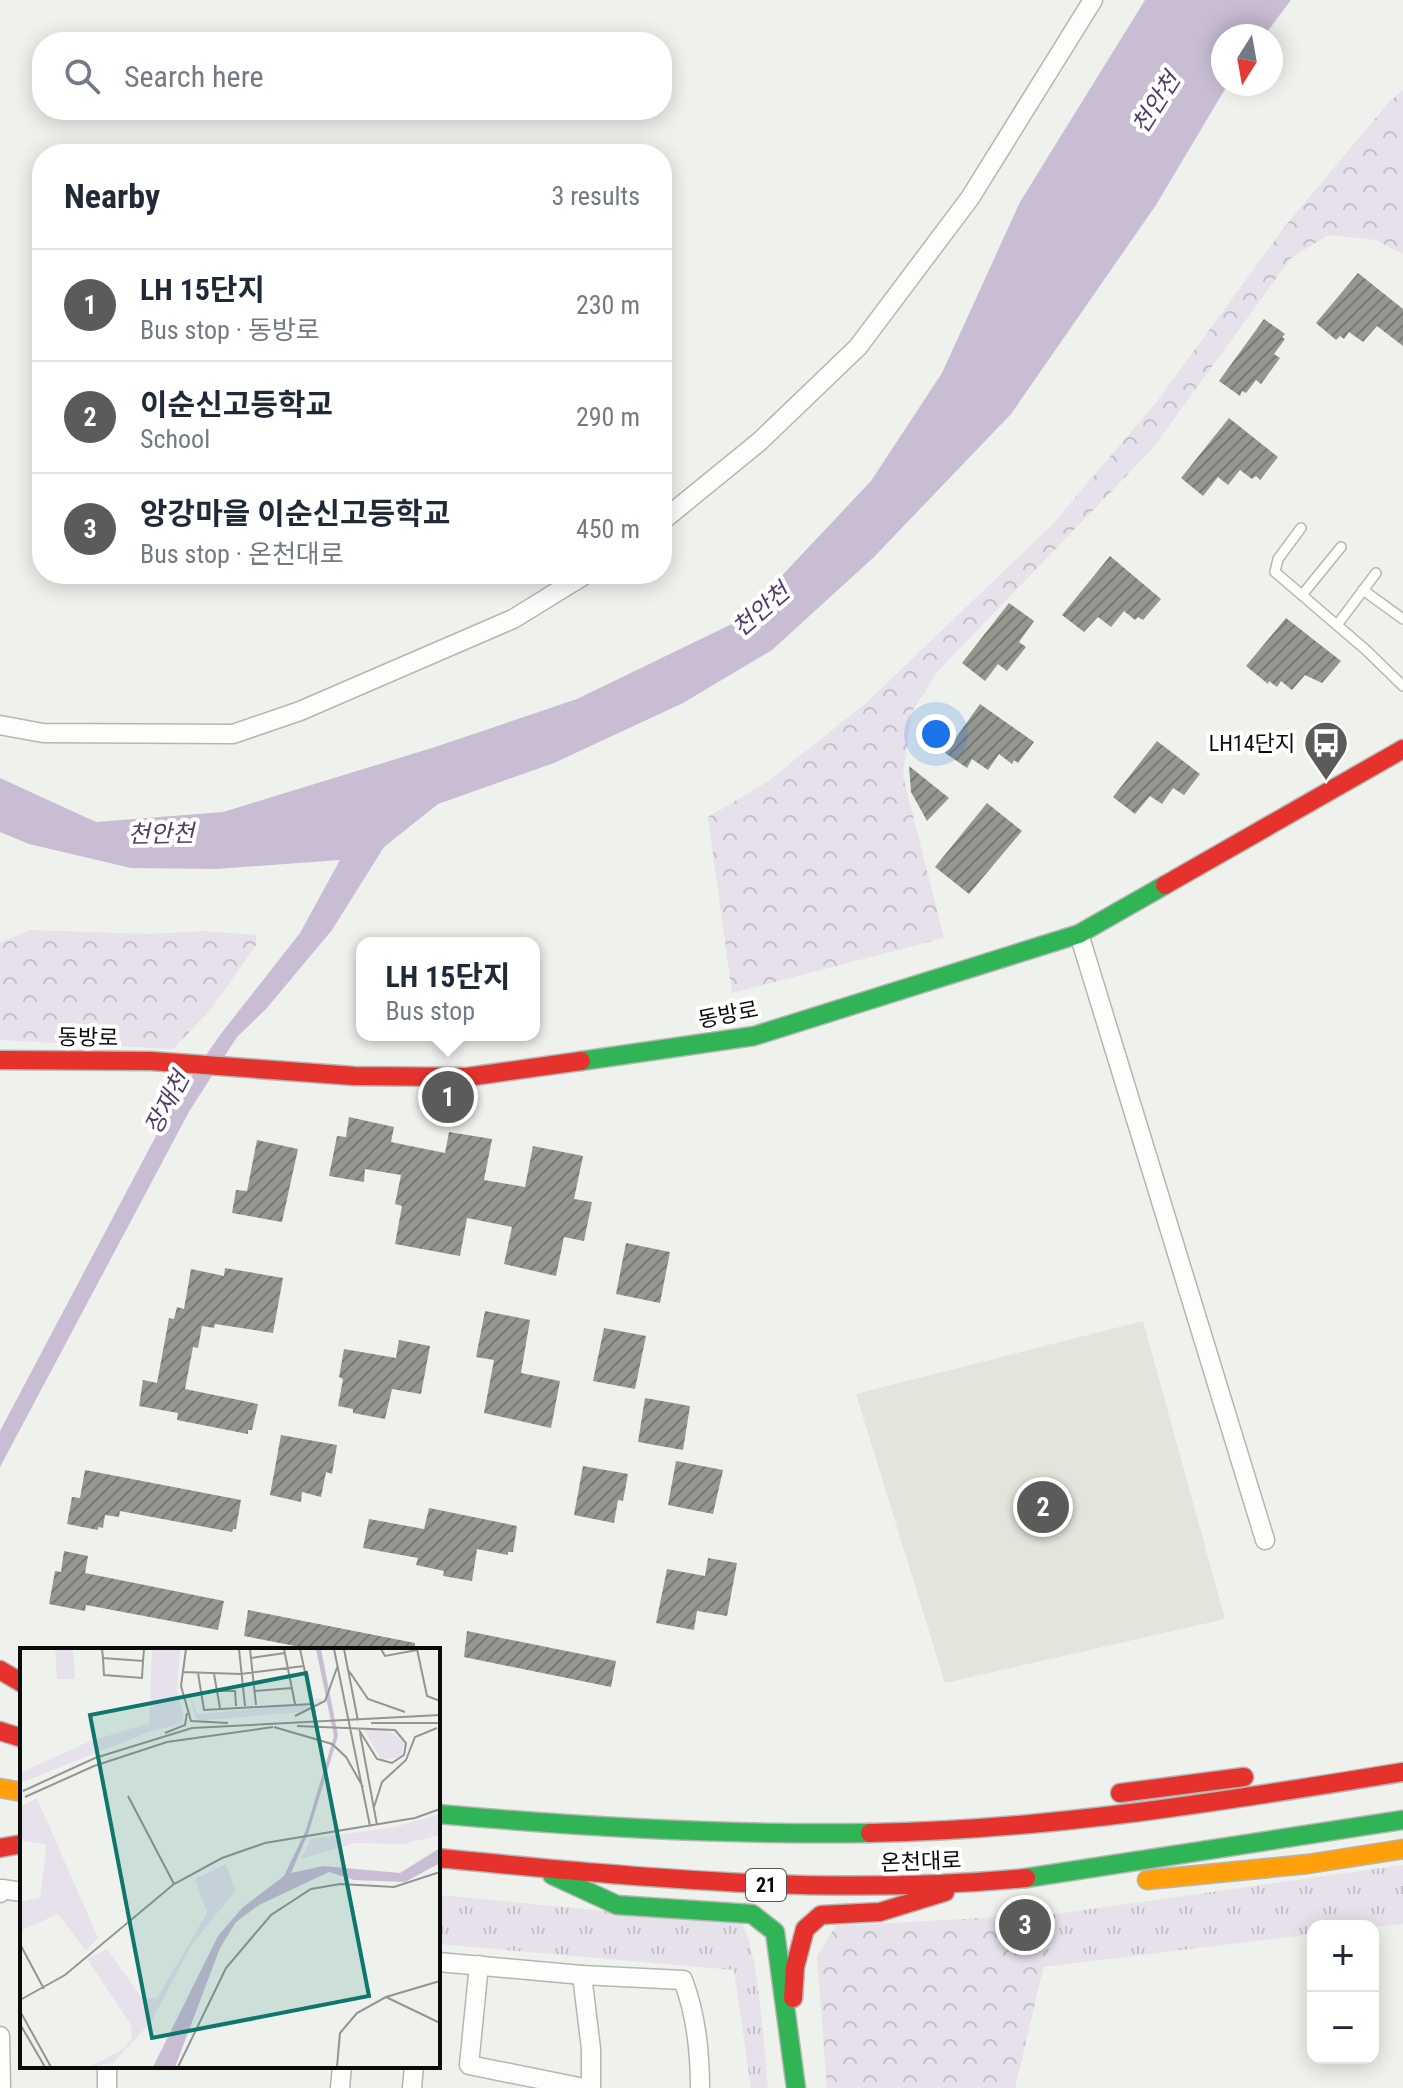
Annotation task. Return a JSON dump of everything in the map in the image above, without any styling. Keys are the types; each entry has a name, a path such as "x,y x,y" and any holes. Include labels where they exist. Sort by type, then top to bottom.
{"main road":[{"name":"동방로","path":"0,1060 151,1061 354,1076 467,1077 754,1036 1079,934 1403,749"},
{"path":"0,1670 20,1682"},
{"path":"0,1731 20,1737"},
{"name":"온천대로","path":"440,1814 673,1830 828,1834 954,1830 1183,1808 1403,1772"},
{"path":"1096,1796 1270,1773"},
{"path":"0,1788 20,1792"},
{"path":"828,1834 920,1816 978,1810"},
{"name":"온천대로","path":"440,1858 538,1869 780,1886 893,1887 972,1883 1094,1868 1403,1820"},
{"path":"0,1848 20,1844"},
{"path":"1094,1868 1143,1880 1308,1864 1403,1849"},
{"path":"538,1869 617,1905 752,1914 775,1932 796,2088"},
{"path":"790,2040 795,1967 805,1929 821,1915 880,1912 972,1883"}],"street":[{"path":"672,513 759,442 858,347 970,198 1093,0"},
{"path":"0,725 43,733 233,734 300,711 513,619 570,584"},
{"path":"1079,934 1265,1540"},
{"path":"0,1893 2,1889 20,1892"},
{"path":"440,1962 582,1975 683,1980 689,1996 700,2060 700,2088"},
{"path":"479,1965 469,2065 584,2088"},
{"path":"582,1975 591,2049 591,2088"},
{"path":"0,2036 1,2088"},
{"path":"340,2088 342,2068"},
{"path":"412,2088 414,2068"}],"lane":[{"path":"1301,528 1278,559 1275,572 1403,686"},
{"path":"1302,595 1341,547"},
{"path":"1337,625 1376,573"},
{"path":"1363,590 1403,619"}],"shaded area":[{"path":"1143,1321 1225,1619 945,1683 856,1394"}],"green space":[{"path":"1403,90 1403,254 1376,240 1328,235 1291,258 1152,449 938,671 911,713 903,776 944,938 732,993 708,817 767,782 865,704 1052,525 1158,400 1286,225 1389,102"},
{"path":"29,930 150,934 203,931 256,935 256,945 212,1008 173,1049 0,1040 0,943"},
{"path":"1403,1865 1403,1924 1379,1926 1379,1920 1307,1920 1307,1935 1043,1967 1056,1914"},
{"path":"440,1895 742,1924 748,1937 756,1977 768,2088 751,2088 734,1970 440,1944"},
{"path":"1056,1914 1015,2088 827,2088 817,1956 836,1926"}],"water":[{"name":"천안천","path":"1145,0 1291,0 1273,24 1211,24 1211,96 1221,96 1156,205 1011,414 873,558 772,650 683,703 554,763 438,804 384,847 332,930 266,1009 237,1037 190,1110 0,1467 0,1431 175,1100 220,1035 300,933 340,860 216,869 131,868 29,844 0,832 0,778 96,822 223,812 432,748 577,699 740,620 871,481 942,373 1020,202"}],"building":[{"path":"1358,273 1403,309 1403,346 1377,326 1363,342 1349,332 1344,339 1340,336 1336,340 1316,323"},
{"path":"1264,319 1285,334 1282,337 1285,339 1274,354 1280,358 1261,384 1256,380 1240,396 1219,381"},
{"path":"1229,418 1278,457 1260,480 1256,476 1252,479 1240,470 1228,485 1218,477 1203,496 1181,478"},
{"path":"1110,556 1161,599 1143,620 1138,617 1135,620 1124,611 1111,627 1098,617 1084,632 1062,615"},
{"path":"1009,603 1034,621 1019,642 1026,647 1007,671 998,664 985,681 962,663"},
{"path":"1286,618 1341,661 1322,683 1305,675 1292,690 1281,681 1277,687 1269,681 1268,684 1246,666"},
{"path":"980,704 1034,742 1018,763 1014,760 1012,764 999,754 988,770 972,759 967,768 945,753"},
{"path":"1157,741 1200,774 1184,795 1173,788 1162,804 1150,796 1135,814 1113,797"},
{"path":"909,766 949,798 927,821 911,792"},
{"path":"987,803 1022,831 969,894 935,867"},
{"path":"349,1117 394,1127 391,1142 445,1153 449,1132 492,1139 484,1180 525,1187 533,1146 583,1156 574,1199 592,1202 584,1241 564,1237 556,1276 504,1264 512,1227 467,1218 460,1256 395,1244 402,1206 395,1204 401,1175 365,1169 364,1182 329,1176 337,1136 346,1137"},
{"path":"257,1140 298,1149 282,1222 232,1213 236,1190 247,1191"},
{"path":"626,1243 670,1252 660,1303 616,1294"},
{"path":"225,1268 283,1278 273,1333 215,1324 214,1328 202,1326 198,1348 193,1347 185,1389 258,1404 252,1430 248,1430 248,1434 177,1420 178,1413 139,1406 143,1380 157,1383 169,1318 174,1319 177,1307 184,1309 191,1269 224,1276"},
{"path":"485,1311 530,1320 521,1373 560,1381 551,1428 484,1413 494,1360 476,1357"},
{"path":"604,1328 646,1336 635,1389 593,1381"},
{"path":"399,1340 430,1346 421,1394 392,1389 385,1419 353,1413 353,1409 338,1406 344,1349 396,1358"},
{"path":"645,1398 690,1406 683,1450 638,1442"},
{"path":"281,1435 337,1445 332,1474 326,1472 321,1497 302,1492 301,1502 270,1495"},
{"path":"676,1461 723,1470 713,1514 668,1505"},
{"path":"583,1466 628,1474 623,1501 618,1500 614,1523 574,1515"},
{"path":"85,1470 241,1500 236,1529 232,1532 120,1511 119,1517 105,1515 103,1528 98,1527 98,1530 67,1524 72,1497 80,1498"},
{"path":"429,1508 517,1526 513,1552 508,1552 508,1555 477,1549 472,1581 443,1576 444,1571 416,1565 418,1558 363,1548 369,1519 424,1529"},
{"path":"64,1551 88,1556 85,1573 224,1601 218,1630 86,1605 85,1611 49,1604 55,1571 61,1572"},
{"path":"708,1558 737,1563 727,1616 697,1611 694,1630 656,1623 667,1569 705,1576"},
{"path":"248,1610 415,1643 415,1648 306,1648 244,1636"},
{"path":"467,1631 616,1661 611,1687 464,1657"}],"traffic: fast":[{"path":"581,1061 754,1036 1079,934 1165,885"},
{"path":"440,1814 654,1829 870,1833"},
{"path":"1026,1878 1403,1820"},
{"path":"552,1875 617,1905 752,1914 775,1932 796,2088"}],"traffic: slow":[{"path":"0,1788 20,1792"},
{"path":"1147,1880 1308,1864 1403,1849"}],"traffic: jam":[{"path":"1165,885 1403,749"},
{"path":"0,1060 151,1061 354,1076 467,1077 581,1061"},
{"path":"0,1670 20,1682"},
{"path":"0,1731 20,1737"},
{"path":"870,1833 1071,1820 1403,1772"},
{"path":"1120,1793 1244,1777"},
{"path":"0,1848 20,1844"},
{"path":"440,1858 658,1878 805,1885 879,1886 1026,1878"},
{"path":"793,1998 795,1967 805,1929 821,1915 880,1912 945,1892"}],"place":[{"name":"LH14단지","path":"1326,782"},
{"name":"LH 15단지","path":"448,1097"},
{"name":"이순신고등학교","path":"1043,1507"},
{"name":"앙강마을 이순신고등학교","path":"1025,1925"}],"water label":[{"name":"장재천","path":"167,1103"}]}
